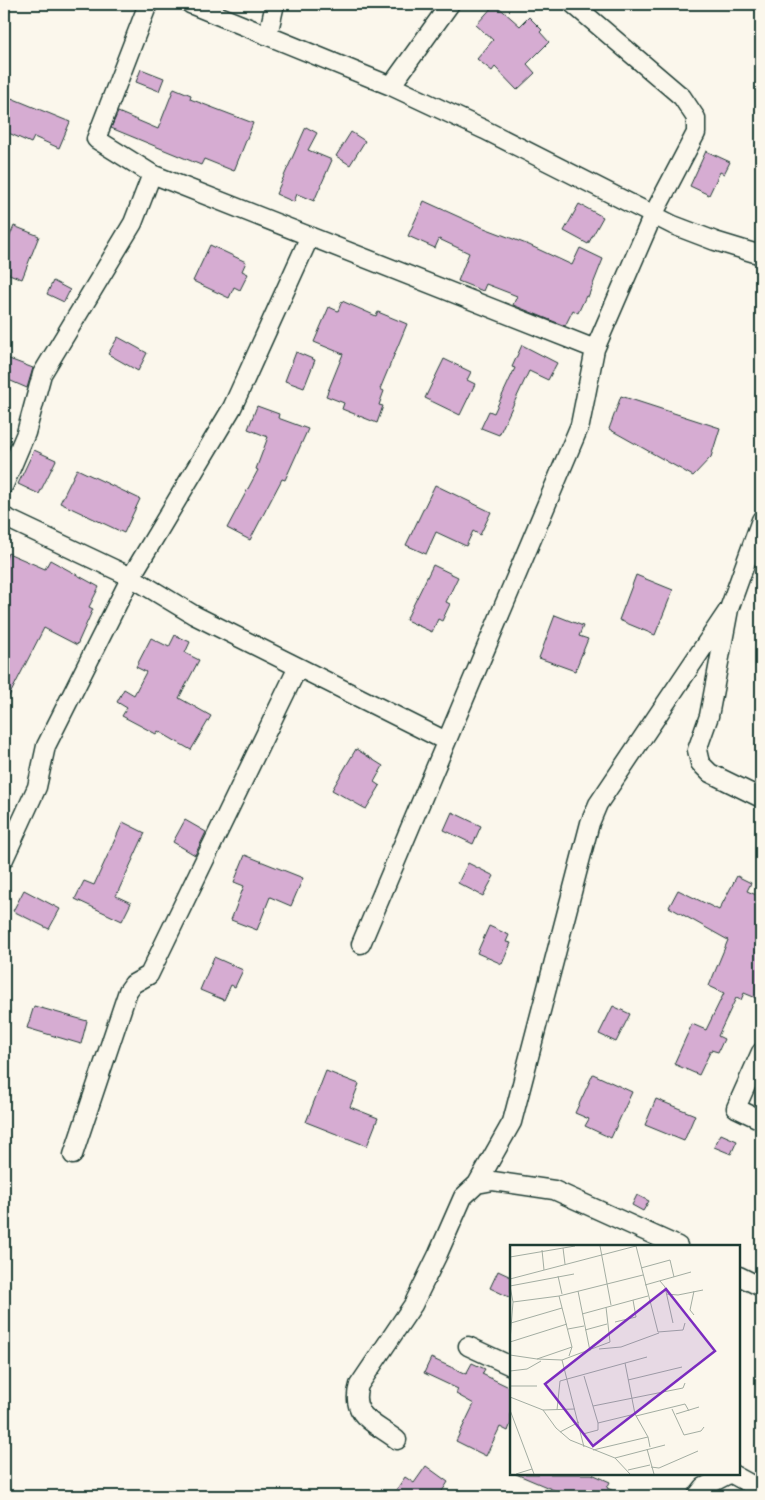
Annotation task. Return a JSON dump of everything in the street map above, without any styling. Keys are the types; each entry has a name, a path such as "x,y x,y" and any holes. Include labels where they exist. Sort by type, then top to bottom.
{"street":[{"path":"148,4 96,139 152,174 595,348"},
{"path":"190,4 391,86 485,130 653,215 715,241 761,255"},
{"path":"268,35 275,4"},
{"path":"391,86 450,4"},
{"path":"361,944 580,425 595,348 653,215 696,133 696,118 682,97 572,4"},
{"path":"4,485 26,433 42,374 132,223 152,174"},
{"path":"4,859 37,787 46,746 131,577 232,408 310,236"},
{"path":"4,517 131,577 194,615 446,741"},
{"path":"397,1440 359,1412 354,1398 359,1385 413,1305 463,1197 477,1184 512,1122 590,823 598,804 728,609 755,553 761,520"},
{"path":"728,609 708,716 697,750 700,763 710,773 761,798"},
{"path":"73,1155 128,991 133,984 149,975 298,667"},
{"path":"761,1052 736,1108 761,1120"},
{"path":"477,1184 493,1181 554,1190 676,1245"},
{"path":"740,1276 761,1287"},
{"path":"468,1346 510,1366"},
{"path":"697,1496 704,1487 728,1475"},
{"path":"732,1475 761,1490"}],"building":[{"path":"495,4 520,26 529,17 542,30 540,32 549,42 527,64 535,73 517,90 495,67 492,71 477,59 493,40 476,25"},
{"path":"141,69 164,78 159,91 136,82"},
{"path":"174,88 191,95 190,99 253,123 234,171 204,159 201,165 111,128 118,112 158,129"},
{"path":"4,95 70,122 59,148 34,137 31,143 4,131"},
{"path":"306,127 317,133 308,150 332,160 314,201 297,194 294,202 276,194"},
{"path":"351,132 365,141 350,165 336,156"},
{"path":"706,151 730,162 724,174 720,172 709,195 690,186"},
{"path":"424,201 572,265 580,248 603,259 588,297 586,296 578,313 573,310 565,326 513,305 517,296 486,284 483,291 458,281 469,253 439,239 435,248 408,236"},
{"path":"579,204 603,217 588,244 564,231"},
{"path":"14,226 39,236 22,279 4,272 4,250"},
{"path":"210,245 246,262 242,271 248,274 240,290 234,287 229,298 193,281"},
{"path":"53,281 70,290 64,302 47,294"},
{"path":"342,301 376,316 378,312 407,324 380,389 384,391 379,405 383,406 377,423 342,409 344,403 326,396 343,354 314,342 329,307 338,311"},
{"path":"118,337 147,353 138,371 108,354"},
{"path":"522,345 557,363 548,380 529,371 499,435 481,428 489,411 494,413 515,368 512,367"},
{"path":"296,352 315,360 304,388 285,381"},
{"path":"4,357 33,368 27,388 4,378"},
{"path":"444,359 471,372 467,380 475,384 460,415 425,398"},
{"path":"621,396 720,428 711,457 693,476 609,429"},
{"path":"257,406 279,414 278,418 308,429 285,480 282,479 250,540 227,528 258,470 256,469 268,437 248,429"},
{"path":"34,450 56,460 39,494 18,484"},
{"path":"77,469 140,499 124,533 60,503"},
{"path":"435,485 491,512 480,535 473,531 466,546 436,532 426,554 406,545"},
{"path":"8,553 45,569 50,560 99,587 89,607 93,609 77,645 44,628 4,706 4,564"},
{"path":"433,565 458,577 446,602 450,604 442,621 438,619 432,632 406,620"},
{"path":"636,575 673,590 655,635 619,620"},
{"path":"555,615 583,626 579,636 588,639 575,671 539,658"},
{"path":"175,635 190,642 185,653 199,660 179,698 211,716 191,750 158,731 156,734 122,716 127,708 117,702 124,689 134,695 146,672 136,667 151,638 169,647"},
{"path":"356,749 383,766 374,782 380,786 366,809 332,790"},
{"path":"452,812 481,826 473,844 444,830"},
{"path":"185,820 206,832 195,855 173,842"},
{"path":"123,822 145,833 116,896 131,903 122,921 75,899 84,881 94,885"},
{"path":"245,855 303,878 291,906 270,897 257,930 231,920 244,886 234,882"},
{"path":"468,863 494,876 483,896 458,883"},
{"path":"737,876 751,883 747,891 761,897 761,1000 744,993 741,1000 736,998 718,1036 724,1039 718,1052 711,1050 699,1075 674,1064 692,1024 706,1030 724,993 709,986 728,940 669,907 678,890 719,910"},
{"path":"24,890 60,909 49,929 13,911"},
{"path":"489,926 509,935 506,942 511,943 502,964 477,953"},
{"path":"214,957 243,970 235,987 231,985 224,1000 200,990"},
{"path":"34,1006 87,1021 81,1044 27,1028"},
{"path":"613,1006 630,1014 616,1042 599,1034"},
{"path":"326,1071 359,1084 350,1107 378,1118 367,1146 306,1122"},
{"path":"593,1074 632,1092 611,1138 585,1126 589,1119 575,1113"},
{"path":"656,1099 695,1115 684,1141 645,1125"},
{"path":"721,1134 737,1141 731,1154 714,1147"},
{"path":"637,1195 649,1201 643,1211 632,1205"},
{"path":"498,1271 510,1277 510,1298 490,1288"},
{"path":"431,1358 466,1374 472,1363 485,1369 482,1374 510,1388 510,1426 508,1431 500,1427 486,1456 456,1441 474,1404 456,1394 458,1389 424,1373"},
{"path":"426,1466 448,1482 439,1496 392,1496 405,1477 414,1483"},
{"path":"518,1475 594,1475 610,1482 607,1488 625,1496 568,1496"}]}
